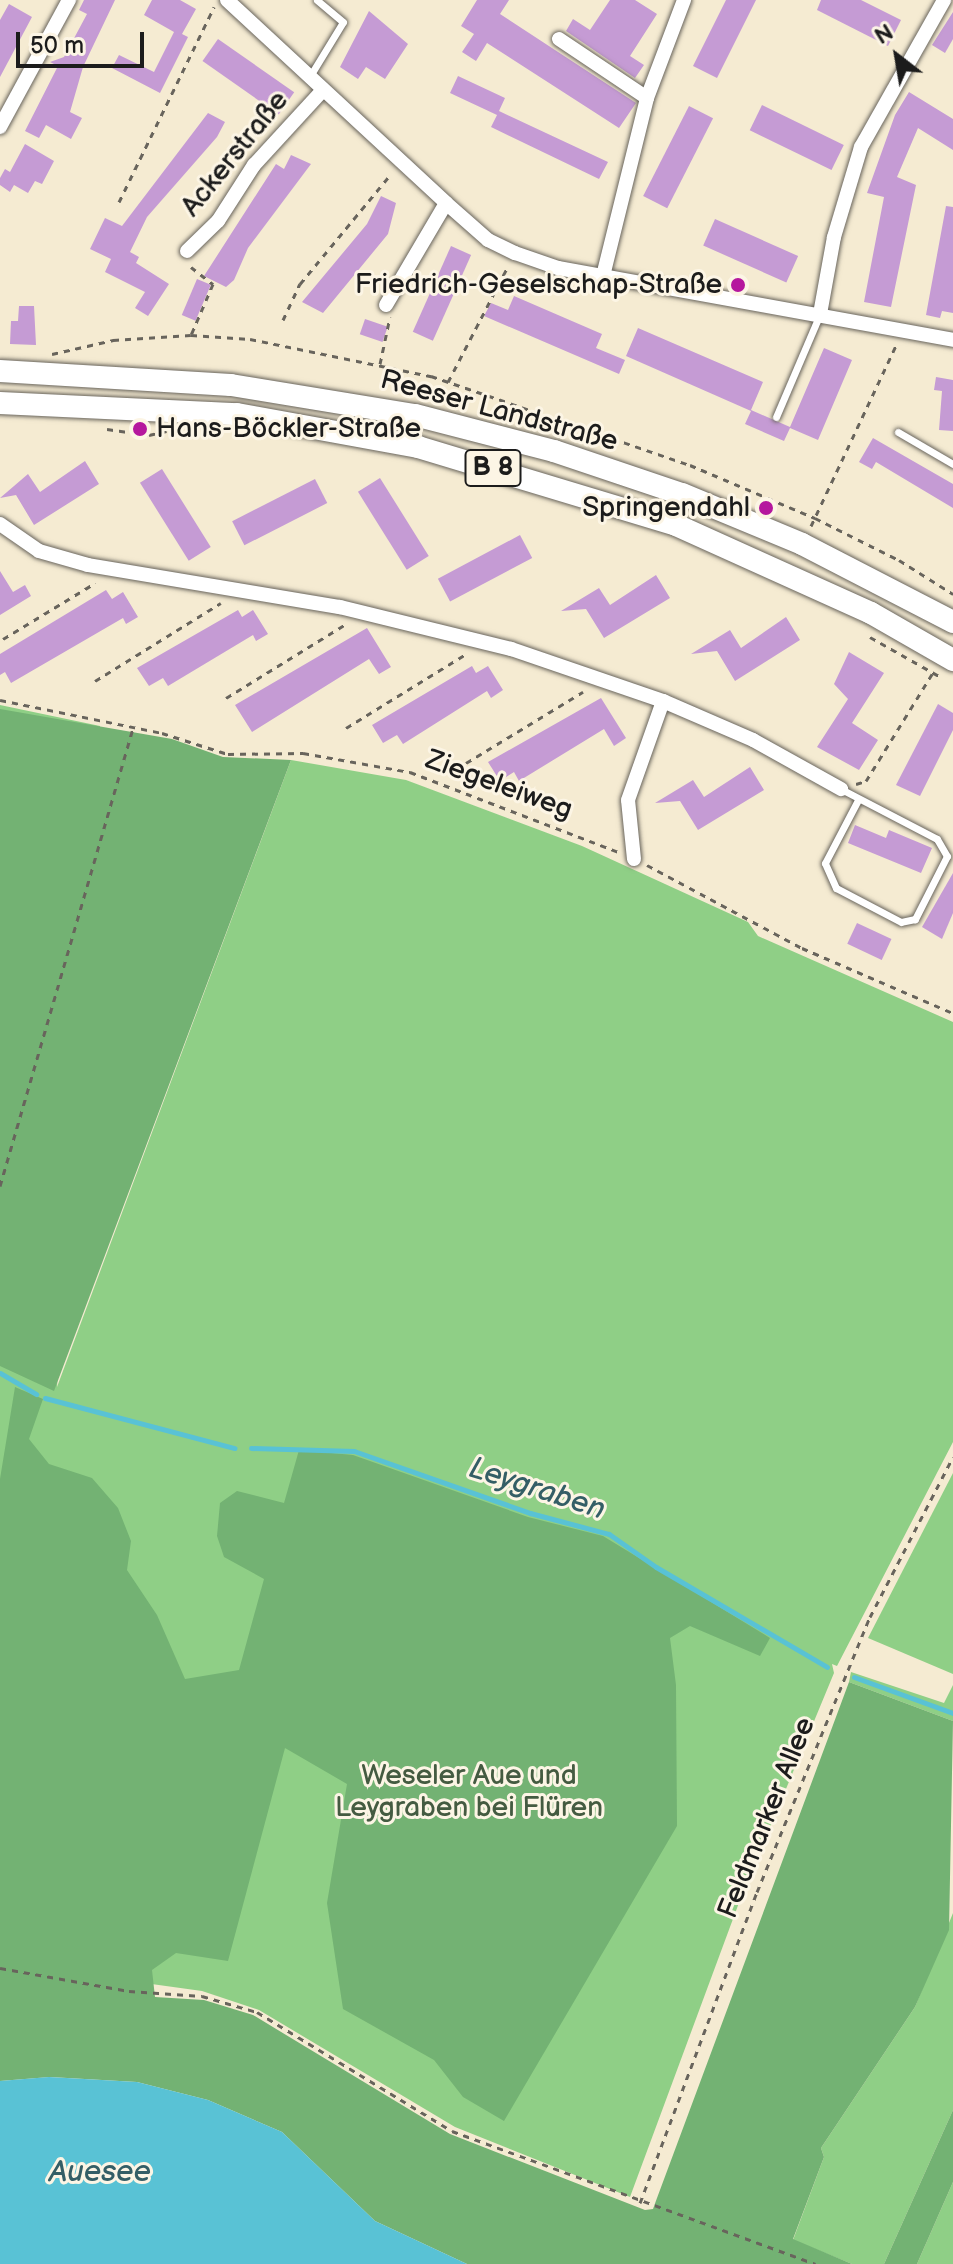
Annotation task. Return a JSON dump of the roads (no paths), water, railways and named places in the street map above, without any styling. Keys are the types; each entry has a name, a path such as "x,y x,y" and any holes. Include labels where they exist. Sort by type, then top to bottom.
{"main road":[{"name":"Reeser Landstraße","path":"0,371 231,385 415,415 554,451 682,494 802,544 953,622"},
{"name":"Reeser Landstraße","path":"0,403 237,414 418,447 676,525 871,613 948,669"}],"street":[{"path":"0,127 69,0"},
{"name":"Ackerstraße","path":"227,0 488,240 515,253 603,276 953,340"},
{"path":"820,314 834,237 861,147 944,0"},
{"path":"603,276 647,98 678,2"},
{"path":"559,39 647,98"},
{"name":"Ackerstraße","path":"187,251 218,221 254,165 323,90"},
{"path":"386,305 446,203"},
{"path":"1,527 39,551 115,571 245,589 364,612 486,641 663,701 753,740 841,789"},
{"path":"634,859 628,800 663,701"}],"lane":[{"path":"310,76 343,22 317,0"},
{"path":"776,417 820,314"},
{"path":"898,432 953,464"},
{"path":"841,789 937,839 947,856 915,919 901,922 836,888 825,863 858,800"}],"water":[{"name":"Auesee","path":"49,2077 137,2082 208,2100 282,2132 375,2221 467,2264 0,2264 0,2081"}],"waterway":[{"name":"Leygraben","path":"0,1373 36,1394"},
{"name":"Leygraben","path":"45,1398 234,1448"},
{"name":"Leygraben","path":"251,1448 354,1451 530,1513 609,1534 656,1567 827,1667"},
{"name":"Leygraben","path":"854,1677 953,1713"}],"place":[{"name":"Friedrich-Geselschap-Straße","path":"738,285"},
{"name":"Hans-Böckler-Straße","path":"140,429"},
{"name":"Springendahl","path":"766,508"}],"park label":[{"name":"Weseler Aue und Leygraben bei Flüren","path":"469,1792"}]}
